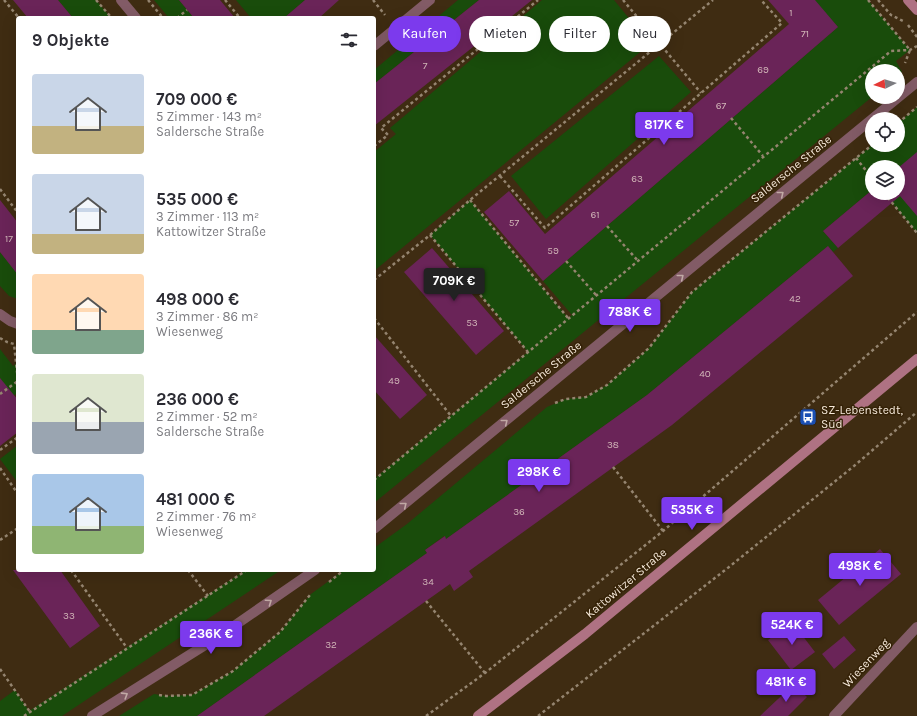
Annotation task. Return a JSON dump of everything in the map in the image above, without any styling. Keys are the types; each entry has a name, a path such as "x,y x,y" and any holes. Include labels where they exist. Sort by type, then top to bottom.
{"street":[{"path":"121,0 134,16"},
{"path":"376,44 430,0"},
{"path":"908,0 917,10"},
{"name":"Saldersche Straße","path":"881,112 917,82"},
{"name":"Saldersche Straße","path":"376,527 865,125"},
{"path":"0,314 16,323"},
{"name":"Kattowitzer Straße","path":"478,716 586,634 917,359"},
{"path":"92,716 218,637 312,572"},
{"name":"Wiesenweg","path":"834,716 917,627"}],"path":[{"path":"4,0 17,16"},
{"path":"96,0 110,16"},
{"path":"148,0 161,16"},
{"path":"226,0 238,16"},
{"path":"373,0 388,18"},
{"path":"376,144 388,134 382,128 538,0"},
{"path":"622,0 636,16"},
{"path":"671,36 713,0"},
{"path":"500,176 545,228 782,23 761,0"},
{"path":"868,0 910,50"},
{"path":"878,0 891,15 905,22 917,37"},
{"path":"180,16 187,10"},
{"path":"376,478 891,51 910,50 917,46"},
{"path":"905,63 910,50"},
{"path":"376,278 651,52"},
{"path":"666,52 701,93"},
{"path":"905,117 917,107"},
{"path":"732,118 763,156"},
{"path":"554,404 566,399 586,397 607,385 650,348 692,292 865,151"},
{"path":"856,158 865,169"},
{"path":"0,190 16,210"},
{"path":"470,200 568,318"},
{"path":"890,200 917,233"},
{"path":"607,226 638,261"},
{"path":"430,235 528,352"},
{"path":"566,261 596,295"},
{"path":"426,716 485,673 663,531 917,312"},
{"path":"376,321 451,416"},
{"path":"0,338 14,344 16,362"},
{"path":"0,394 16,382"},
{"path":"538,716 729,567 854,466 917,412"},
{"path":"0,450 16,438"},
{"path":"613,467 663,531"},
{"path":"0,468 16,491"},
{"path":"0,540 16,529"},
{"path":"72,572 127,648"},
{"path":"190,572 208,596"},
{"path":"24,716 244,572"},
{"path":"328,582 341,572"},
{"path":"154,694 166,696 192,695 233,671 280,632 311,594"},
{"path":"426,601 485,673"},
{"path":"0,669 30,712"}],"green space":[{"path":"58,0 96,0 109,16 71,16"},
{"path":"154,0 179,0 192,16 167,16"},
{"path":"236,0 305,0 286,16 249,16"},
{"path":"458,0 479,0 459,16 439,16"},
{"path":"542,0 614,0 627,16 618,16 618,52 640,52 376,269 376,150 396,134 390,128 480,52 541,52 541,16 523,16"},
{"path":"814,0 868,0 910,50 896,61 898,64 865,64 865,103 376,501 376,477 528,352 430,235 470,200 568,318 572,315 543,281 838,27"},
{"path":"396,52 414,52 376,82 376,68"},
{"path":"659,56 691,92 546,219 511,176"},
{"path":"917,107 917,233 890,200 905,200 905,160 865,160 865,196 823,231 838,248 833,252 828,246 647,395 446,539 444,536 425,550 427,553 197,716 119,716 154,694 166,696 192,695 233,671 280,632 311,594 341,572 376,572 376,547 407,524 547,407 566,399 586,397 607,385 649,348 692,292 865,151 865,152 905,152 905,117"},
{"path":"0,252 13,268 16,266 16,298 9,296 0,286"},
{"path":"0,349 13,366 16,364 16,394 11,398 0,378"},
{"path":"16,447 16,480 0,459"},
{"path":"243,572 278,572 62,716 0,716 0,701 15,690 29,711"}],"building":[{"path":"13,0 58,0 71,16 26,16"},
{"path":"179,0 220,0 233,16 192,16"},
{"path":"305,0 339,0 321,16 286,16"},
{"path":"479,0 532,0 512,16 469,16 469,50 376,124 376,82 414,52 461,52 461,16 459,16"},
{"path":"768,0 815,0 838,27 543,281 484,212 509,191 545,234 789,24"},
{"path":"917,152 917,216 903,200 905,200 905,162"},
{"path":"865,196 865,200 895,200 838,248 823,231"},
{"path":"0,200 16,220 16,272 0,252"},
{"path":"828,246 853,276 672,425 469,571 473,577 454,591 450,584 264,716 197,716 427,553 425,550 445,536 446,539 647,395"},
{"path":"432,248 504,331 476,355 404,272"},
{"path":"376,337 427,395 400,419 376,392"},
{"path":"0,378 16,398 16,434 0,446"},
{"path":"880,549 901,574 839,625 818,600"},
{"path":"13,570 16,570 16,572 61,572 100,626 70,648"},
{"path":"792,622 815,652 791,670 768,640"},
{"path":"844,636 856,650 834,669 822,654"},
{"path":"794,684 807,697 788,716 760,716"}],"place":[{"name":"SZ-Lebenstedt, Süd","path":"808,417"}]}
